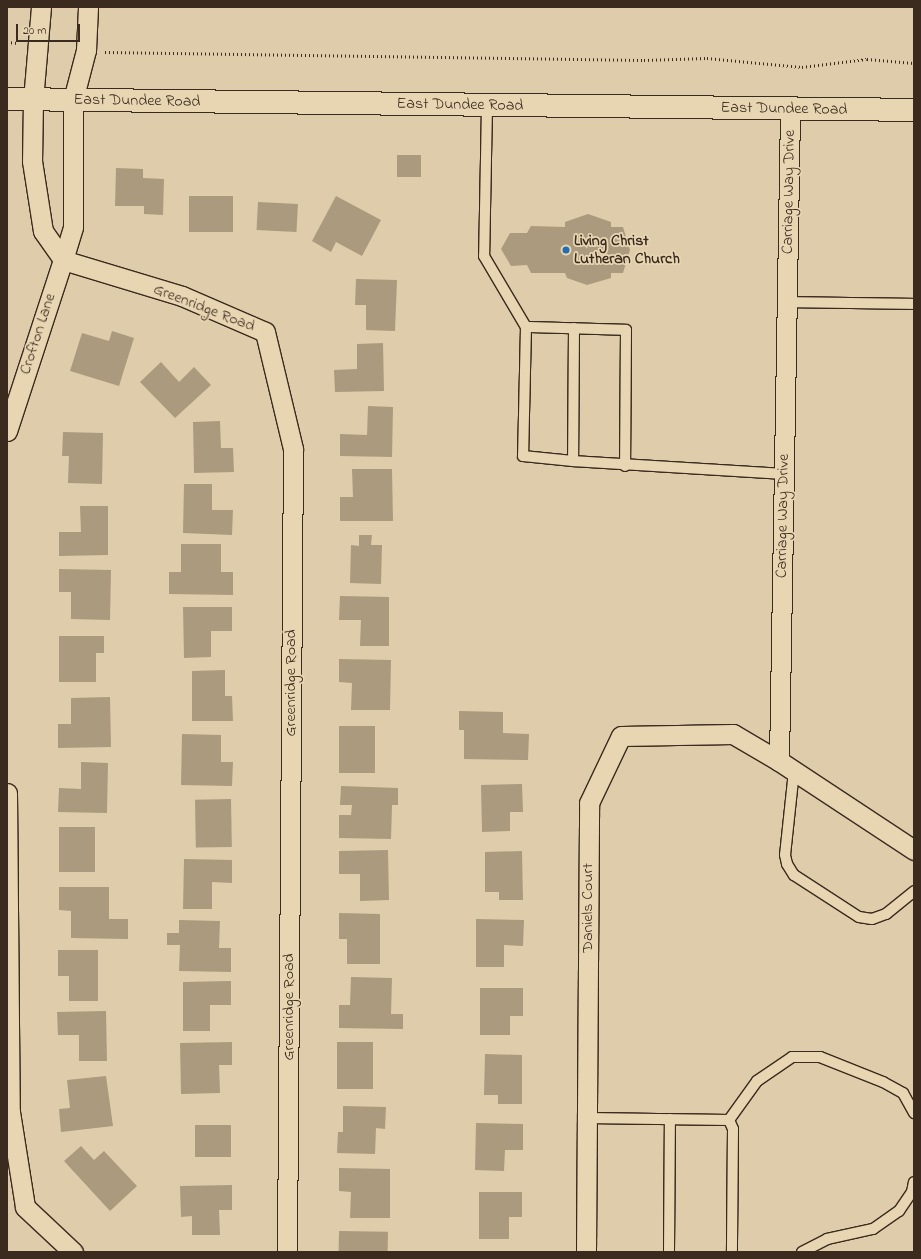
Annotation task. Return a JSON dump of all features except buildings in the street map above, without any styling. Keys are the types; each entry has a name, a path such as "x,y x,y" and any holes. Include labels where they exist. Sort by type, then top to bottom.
{"main road":[{"name":"East Dundee Road","path":"7,99 790,110 914,110"}],"street":[{"path":"41,7 33,100 32,162 42,231 63,260"},
{"name":"Crofton Lane","path":"7,431 73,226 73,100 86,50 88,7"},
{"name":"Carriage Way Drive","path":"786,766 784,474 790,110"},
{"name":"Greenridge Road","path":"63,260 182,296 265,332 293,449 287,1252"},
{"name":"Daniels Court","path":"586,1252 589,803 621,736 733,734 786,766"},
{"path":"786,766 914,850"},
{"path":"7,793 10,1112 25,1208 73,1252"}],"lane":[{"path":"486,106 484,256 526,327 523,456 625,466 784,474"},
{"path":"787,302 914,304"},
{"path":"526,327 626,330 625,466"},
{"path":"573,461 574,328"},
{"path":"786,766 785,855 787,864 794,875 859,918 872,919 886,914 914,891"},
{"path":"729,1120 757,1081 792,1057 820,1057 883,1082 903,1093 913,1108"},
{"path":"587,1118 729,1120"},
{"path":"669,1252 670,1119"},
{"path":"729,1120 733,1129 732,1252"},
{"path":"802,1252 827,1239 873,1229 899,1211 912,1192 914,1182"}],"path":[{"path":"112,53 160,51 644,60 707,58 802,67 867,59 914,63"}],"place":[{"name":"Living Christ Lutheran Church","path":"566,250"}]}
